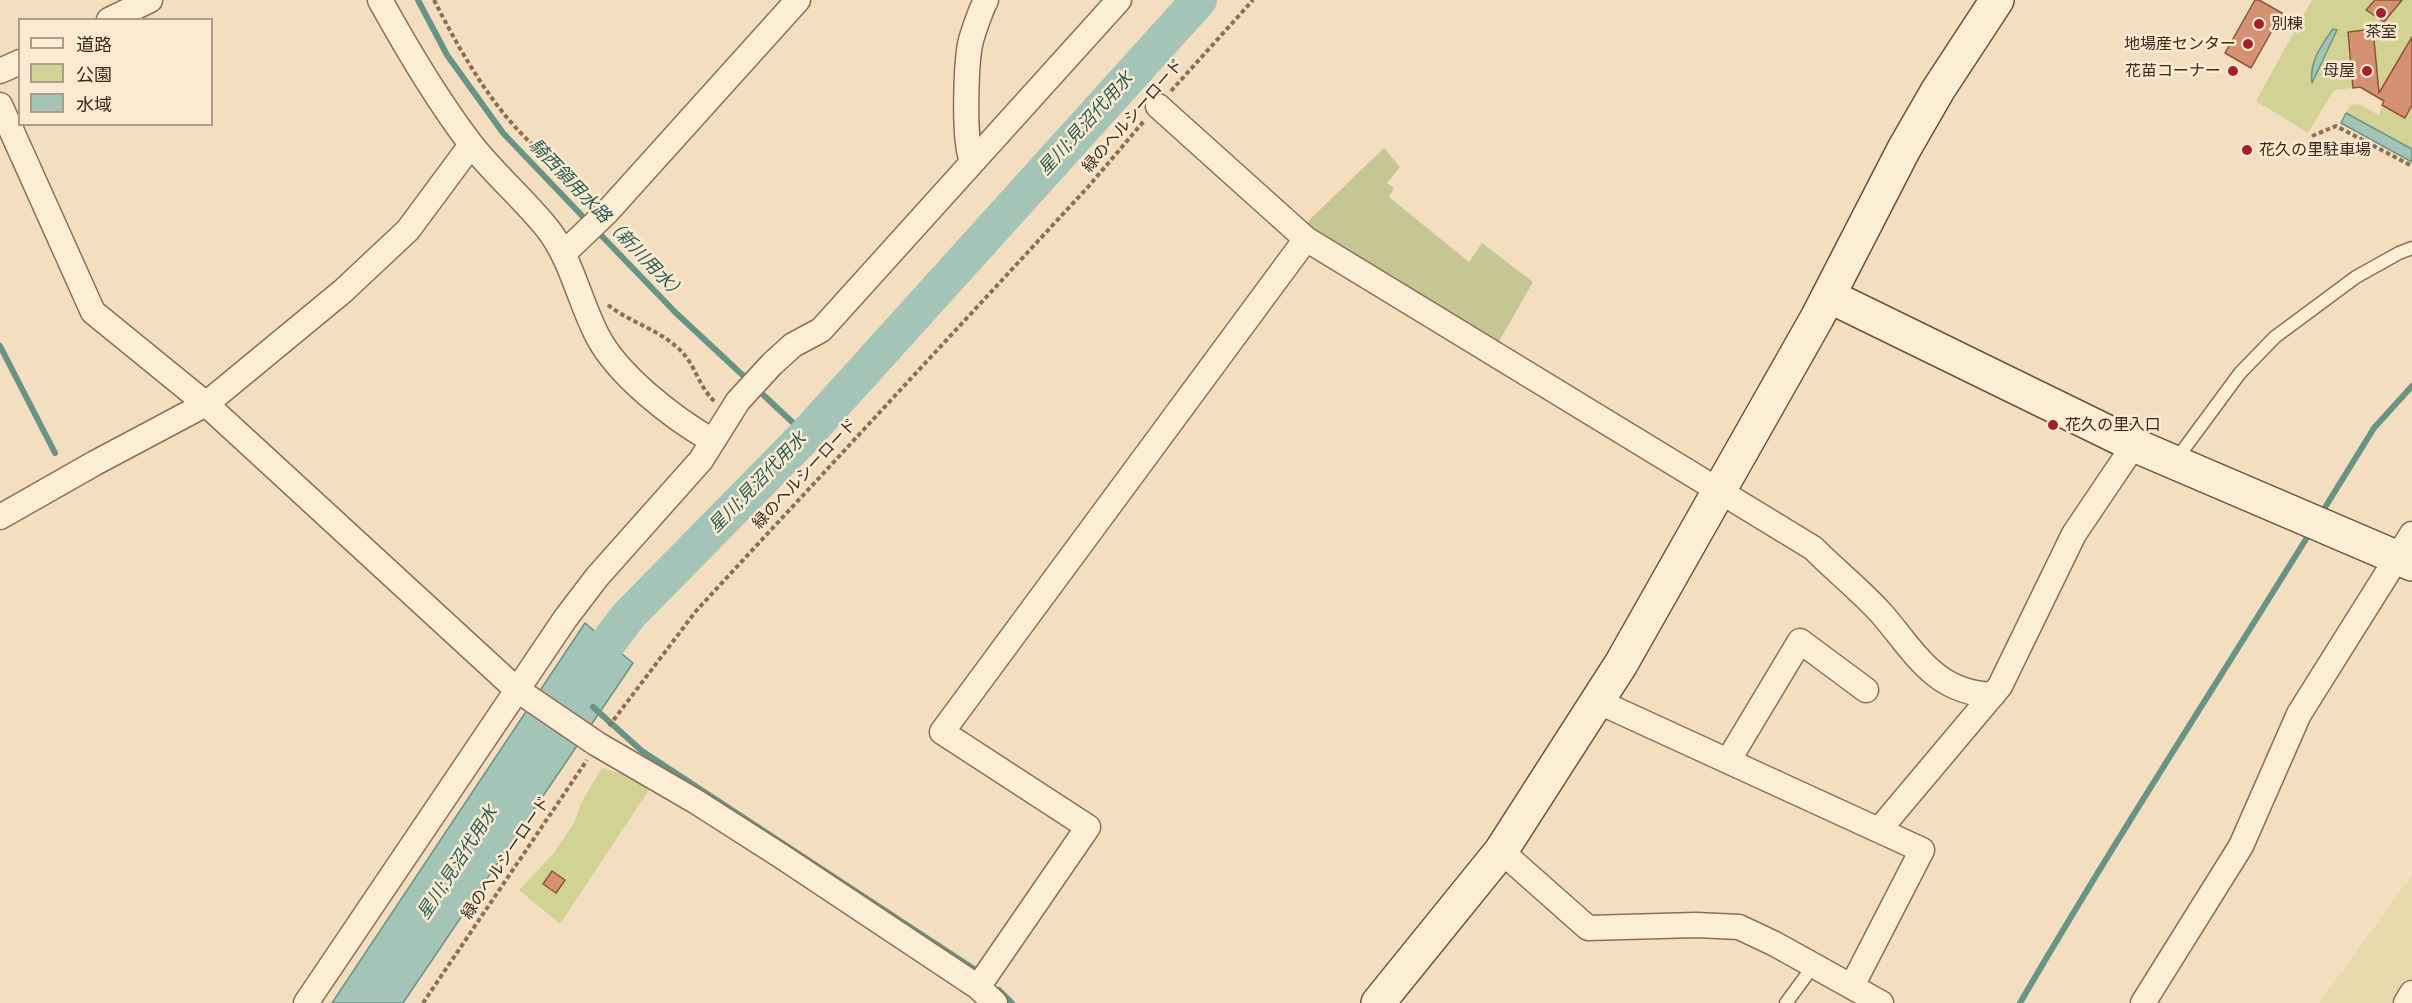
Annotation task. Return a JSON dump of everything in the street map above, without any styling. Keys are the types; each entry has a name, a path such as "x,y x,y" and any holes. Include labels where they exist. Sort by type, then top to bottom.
{"street":[{"path":"113,18 150,0"},
{"path":"380,0 408,52 471,144 548,229 572,247 597,336 618,368 698,433 713,441"},
{"path":"572,247 597,208 798,0"},
{"path":"972,160 968,153 966,123 971,41 986,0"},
{"path":"306,1003 522,693 597,577 701,460 723,422 728,403 794,345 821,330 972,160 1119,0"},
{"path":"1378,1003 1501,851 1621,664 1830,296 1904,149 1938,90 1997,0"},
{"path":"0,71 18,63"},
{"path":"0,105 93,312 206,404 522,693 593,741 723,819 987,995 1088,827 942,732 1306,239"},
{"path":"1158,106 1306,239 1814,548 1881,612 1912,653 1942,680 1973,694 1993,694"},
{"path":"0,517 206,404 343,291 408,230 471,144"},
{"path":"1830,296 2133,445 2407,551 2299,714 2241,846 2143,1003"},
{"path":"1879,830 2000,686 2074,534 2133,445"},
{"path":"1728,761 1800,641 1866,690"},
{"path":"1597,701 1922,850 1852,986"},
{"path":"1501,851 1588,928 1696,925 1739,927 1814,965 1881,1003"},
{"path":"2406,1003 2412,993"}],"lane":[{"path":"2175,462 2240,373 2275,337 2355,277 2412,248"},
{"path":"1786,1003 1814,965"}],"path":[{"path":"434,0 451,34 488,93 517,129 597,208"},
{"name":"緑のヘルシーロード","path":"423,1003 593,741 696,610 1101,171 1253,0"},
{"path":"2312,136 2336,126 2412,166"},
{"path":"599,298 616,311 668,339 690,363 703,390 728,403"}],"shaded area":[{"path":"2412,875 2412,1003 2319,1003"}],"green space":[{"path":"2312,0 2412,0 2412,149 2346,113 2350,105 2358,104 2379,115 2384,101 2360,87 2334,90 2308,133 2256,101"},
{"path":"1384,148 1400,167 1387,183 1394,188 1389,197 1469,262 1482,243 1533,282 1497,345 1304,225"},
{"path":"602,768 626,775 650,788 560,924 519,890 554,853 575,821 581,803"}],"water":[{"path":"2333,29 2337,30 2312,83 2314,61"},
{"path":"2346,113 2412,149 2412,162 2341,123"},
{"path":"585,623 633,663 403,1003 332,1003"}],"building":[{"name":"別棟","path":"2255,0 2282,13 2251,68 2225,53"},
{"name":"茶室","path":"2375,0 2402,0 2384,22 2366,10"},
{"name":"母屋","path":"2373,29 2379,93 2412,37 2412,105 2405,118 2382,105 2384,101 2360,87 2353,88 2348,32"},
{"path":"552,871 565,880 556,893 543,884"}],"waterway":[{"name":"騎西領用水路（新川用水）","path":"418,0 447,55 503,133 589,223"},
{"name":"星川;見沼代用水","path":"578,682 629,615 806,435 1199,0"},
{"name":"騎西領用水路（新川用水）","path":"596,230 676,313 749,381"},
{"path":"0,346 55,453"},
{"path":"2321,514 2374,428 2412,386"},
{"name":"騎西領用水路（新川用水）","path":"756,388 806,435"},
{"path":"2020,1003 2127,825 2311,531"},
{"path":"593,707 642,751 980,973"},
{"path":"999,990 1012,1003"}],"place":[{"name":"茶室","path":"2381,13"},
{"name":"別棟","path":"2259,24"},
{"name":"地場産センター","path":"2248,44"},
{"name":"花苗コーナー","path":"2233,71"},
{"name":"母屋","path":"2367,71"},
{"name":"花久の里駐車場","path":"2247,150"},
{"name":"花久の里入口","path":"2053,425"}]}
